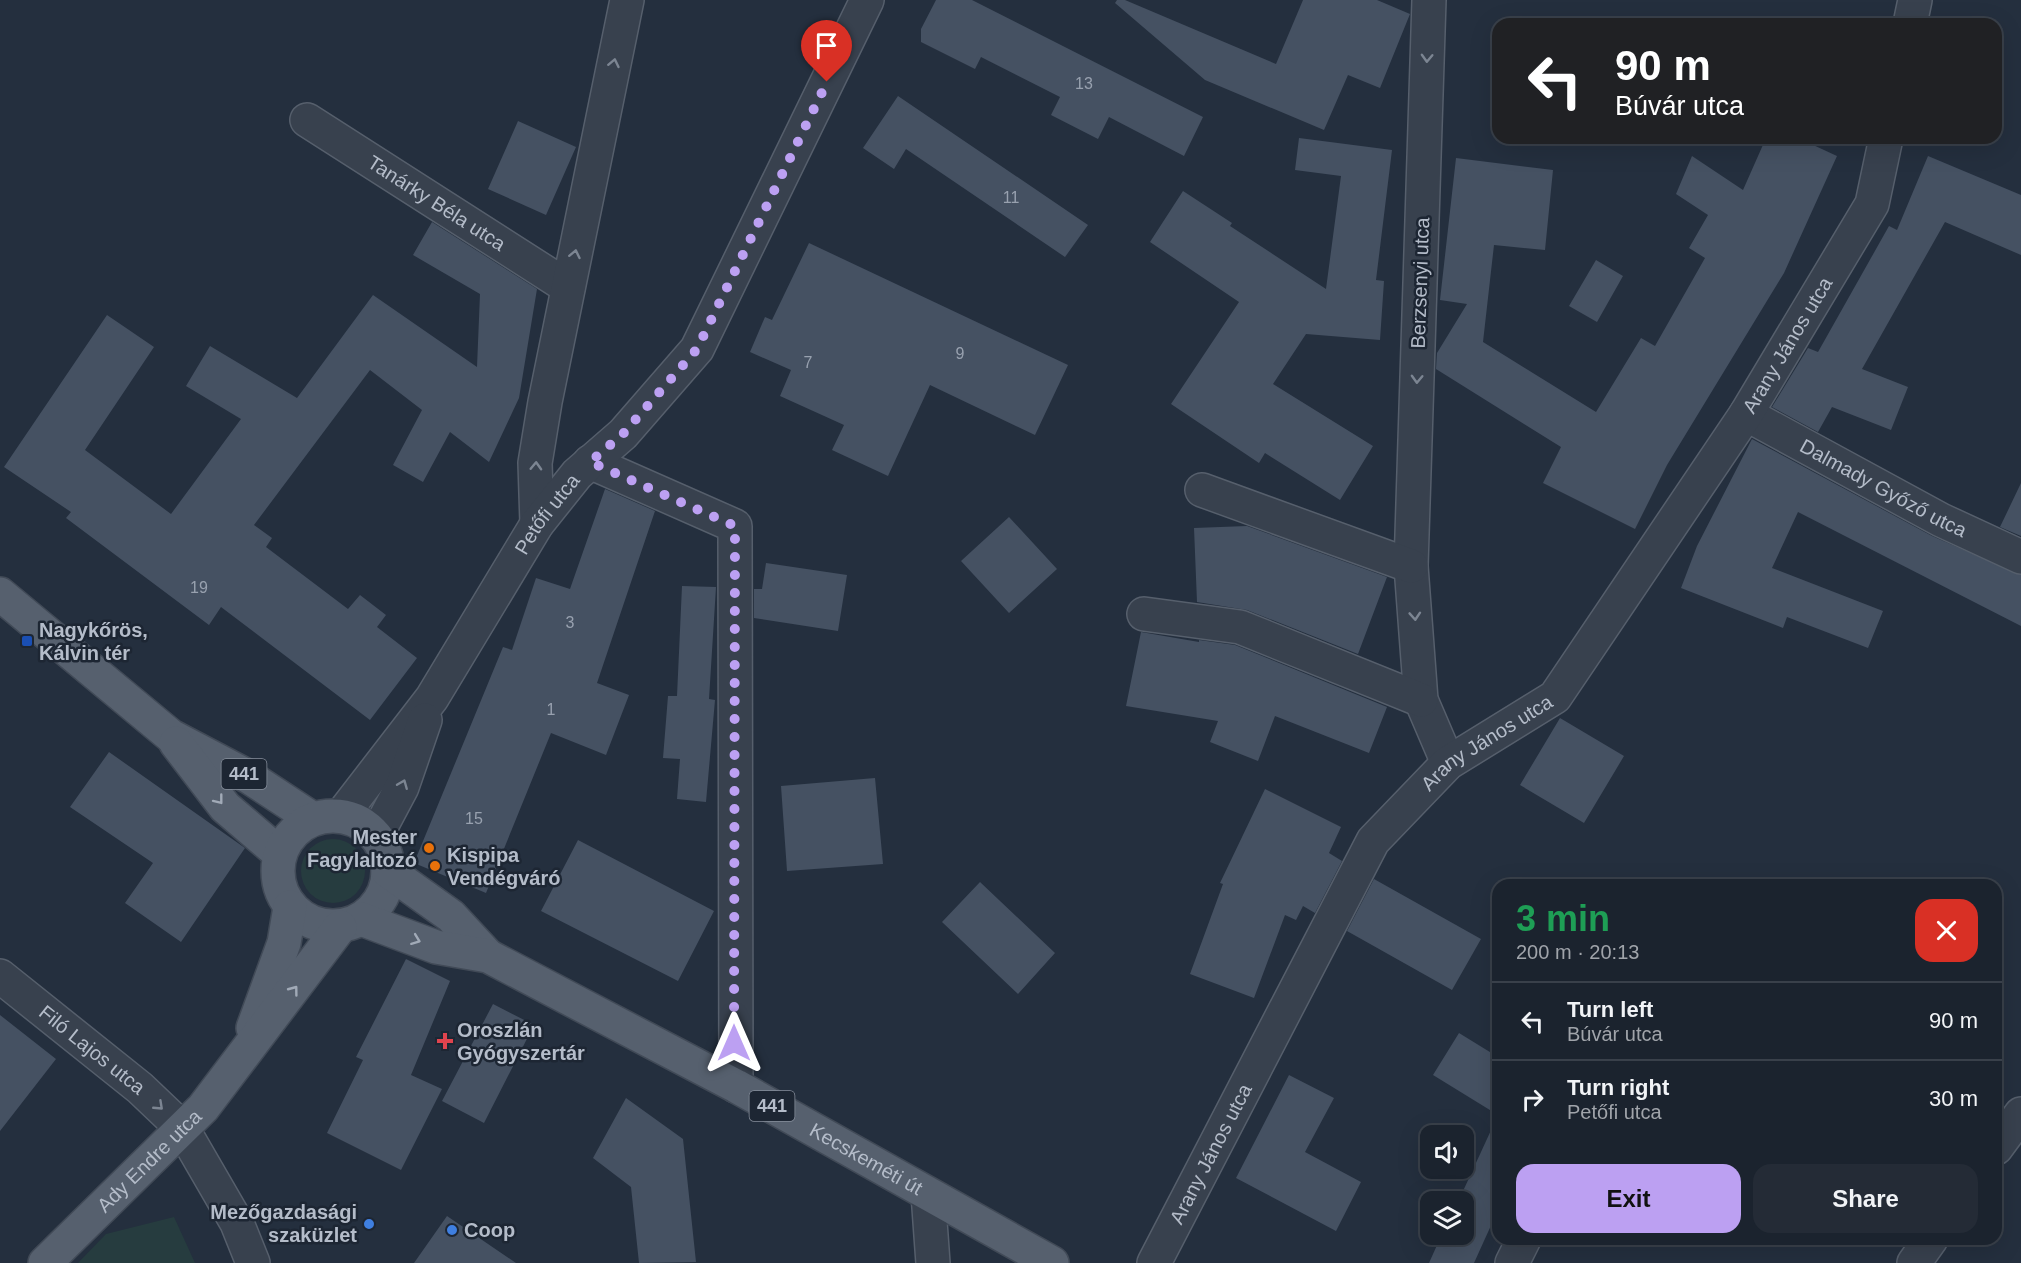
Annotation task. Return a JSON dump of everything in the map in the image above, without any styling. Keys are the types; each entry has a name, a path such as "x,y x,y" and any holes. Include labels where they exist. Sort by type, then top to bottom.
{"main road":[{"name":"441","path":"0,594 171,736 327,818 366,826 376,836"},
{"name":"441","path":"171,736 225,807 280,854"},
{"path":"290,907 278,882 280,854 293,833 327,818"},
{"path":"351,923 376,907 385,890 388,871 383,847 376,836"},
{"name":"Kecskeméti út","path":"388,871 451,916 488,956"},
{"name":"441","path":"290,907 313,923 351,923"},
{"name":"Ady Endre utca","path":"244,1052 284,943 290,907"},
{"name":"Kecskeméti út","path":"351,923 436,948 488,956 736,1086 1052,1263"},
{"name":"Ady Endre utca","path":"45,1263 203,1108 244,1052 351,923"}],"street":[{"path":"537,524 535,464 568,287 627,0"},
{"name":"Petőfi utca","path":"327,818 432,698 537,524 577,474 623,434 697,349 867,0"},
{"name":"Berzsenyi utca","path":"1429,0 1411,566 1421,700 1448,763"},
{"path":"1911,18 1915,0"},
{"name":"Tanárky Béla utca","path":"307,120 568,287"},
{"name":"Arany János utca","path":"1154,1263 1372,841 1448,763 1555,697 1746,414 1872,204 1885,144"},
{"name":"Dalmady Győző utca","path":"1746,414 1941,520 2021,557"},
{"path":"590,462 735,526 736,1086"},
{"path":"1202,490 1411,566"},
{"path":"1144,614 1240,627 1421,700"},
{"name":"Petőfi utca","path":"376,836 402,787 432,698"},
{"name":"Filó Lajos utca","path":"0,976 140,1088 182,1128 237,1223 254,1263"},
{"path":"2002,1140 2021,1114"},
{"path":"928,1194 933,1263"},
{"path":"1512,1263 1521,1245"},
{"path":"1914,1263 1927,1245"}],"green space":[{"path":"333,839 351,844 356,848 360,853 365,871 360,889 356,894 351,898 333,903 315,898 310,894 306,889 301,871 306,853 310,848 315,844"},
{"path":"174,1217 195,1263 78,1263 106,1234"}],"building":[{"path":"936,0 972,0 1203,117 1184,156 1109,117 1098,139 1051,115 1060,97 981,57 975,69 921,42 921,29"},
{"path":"1117,0 1125,0 1276,64 1303,0 1377,0 1410,14 1380,88 1348,75 1324,130 1205,80 1115,3"},
{"path":"898,96 1088,225 1065,257 906,149 894,169 863,148"},
{"path":"518,121 576,147 546,215 488,189"},
{"path":"1299,138 1392,150 1376,280 1384,281 1380,340 1306,334 1273,384 1373,446 1340,500 1265,453 1259,463 1171,404 1239,302 1150,242 1183,191 1232,223 1230,226 1326,289 1341,176 1295,170"},
{"path":"1763,144 1811,144 1837,156 1784,273 1667,465 1635,529 1543,483 1561,447 1436,369 1437,353 1467,304 1440,300 1456,158 1553,170 1545,250 1494,245 1483,342 1596,412 1641,338 1655,346 1705,258 1689,248 1708,215 1676,194 1692,156 1743,190"},
{"path":"1928,156 2021,195 2021,255 1945,222 1862,369 1908,387 1891,430 1832,407 1818,432 1772,407 1808,348 1818,352 1889,226 1897,230"},
{"path":"432,222 537,289 519,398 489,462 450,432 423,482 393,465 422,410 370,370 254,525 272,538 266,547 348,609 360,595 386,615 377,627 417,658 370,720 221,607 209,625 66,518 71,512 4,467 107,315 154,347 85,450 171,514 241,419 186,386 210,346 297,398 373,295 477,367 480,294 413,255"},
{"path":"809,243 1068,365 1035,435 930,385 888,476 832,450 844,425 780,396 791,370 750,352 765,317 772,320"},
{"path":"1596,260 1623,276 1597,322 1569,306"},
{"path":"1752,439 1932,536 2021,575 2021,626 1798,512 1772,568 1883,611 1868,648 1787,617 1783,628 1681,588 1697,546"},
{"path":"2021,483 2021,536 2000,527"},
{"path":"605,489 655,511 597,683 629,695 606,755 551,733 486,893 414,863 503,647 512,650 536,578 570,589"},
{"path":"1009,517 1057,569 1009,613 961,561"},
{"path":"1247,526 1387,577 1358,654 1247,610 1197,602 1194,528"},
{"path":"766,563 847,575 838,631 754,618 754,589 762,589"},
{"path":"682,586 716,587 709,699 715,700 706,802 677,799 680,759 663,758 668,696 677,696"},
{"path":"1141,632 1199,642 1199,640 1235,645 1387,707 1369,753 1275,716 1258,761 1210,742 1218,721 1126,706"},
{"path":"1560,718 1624,756 1584,823 1520,785"},
{"path":"109,752 245,848 181,942 125,903 153,863 70,807"},
{"path":"875,778 883,864 787,871 781,786"},
{"path":"1265,789 1341,827 1329,853 1342,861 1315,913 1303,906 1296,920 1285,915 1254,998 1190,974 1223,884 1220,883"},
{"path":"578,840 714,911 678,981 541,911"},
{"path":"1374,879 1481,939 1452,990 1347,931"},
{"path":"980,882 1055,953 1018,994 942,922"},
{"path":"406,959 450,981 411,1075 442,1089 401,1170 327,1133 363,1060 356,1057"},
{"path":"493,1004 534,1025 484,1123 442,1101"},
{"path":"0,1015 56,1059 0,1131"},
{"path":"1459,1033 1492,1053 1492,1111 1433,1075"},
{"path":"1289,1075 1334,1098 1305,1152 1361,1182 1336,1231 1236,1178"},
{"path":"626,1098 683,1139 696,1262 639,1263 631,1187 593,1158"},
{"path":"1492,1128 1492,1223 1474,1263 1429,1263 1437,1245 1474,1245 1474,1191 1463,1191 1469,1179 1474,1179 1474,1167"},
{"name":"Coop","path":"447,1216 516,1263 414,1263"}],"place":[{"name":"Nagykőrös, Kálvin tér","path":"27,641"},
{"name":"Mester Fagylaltozó","path":"429,848"},
{"name":"Kispipa Vendégváró","path":"435,866"},
{"name":"Oroszlán Gyógyszertár","path":"445,1041"},
{"name":"Mezőgazdasági szaküzlet","path":"369,1224"},
{"name":"Coop","path":"452,1230"}],"route":[{"path":"734,1043 735,526 590,462 623,434 697,349 827,82"}]}
